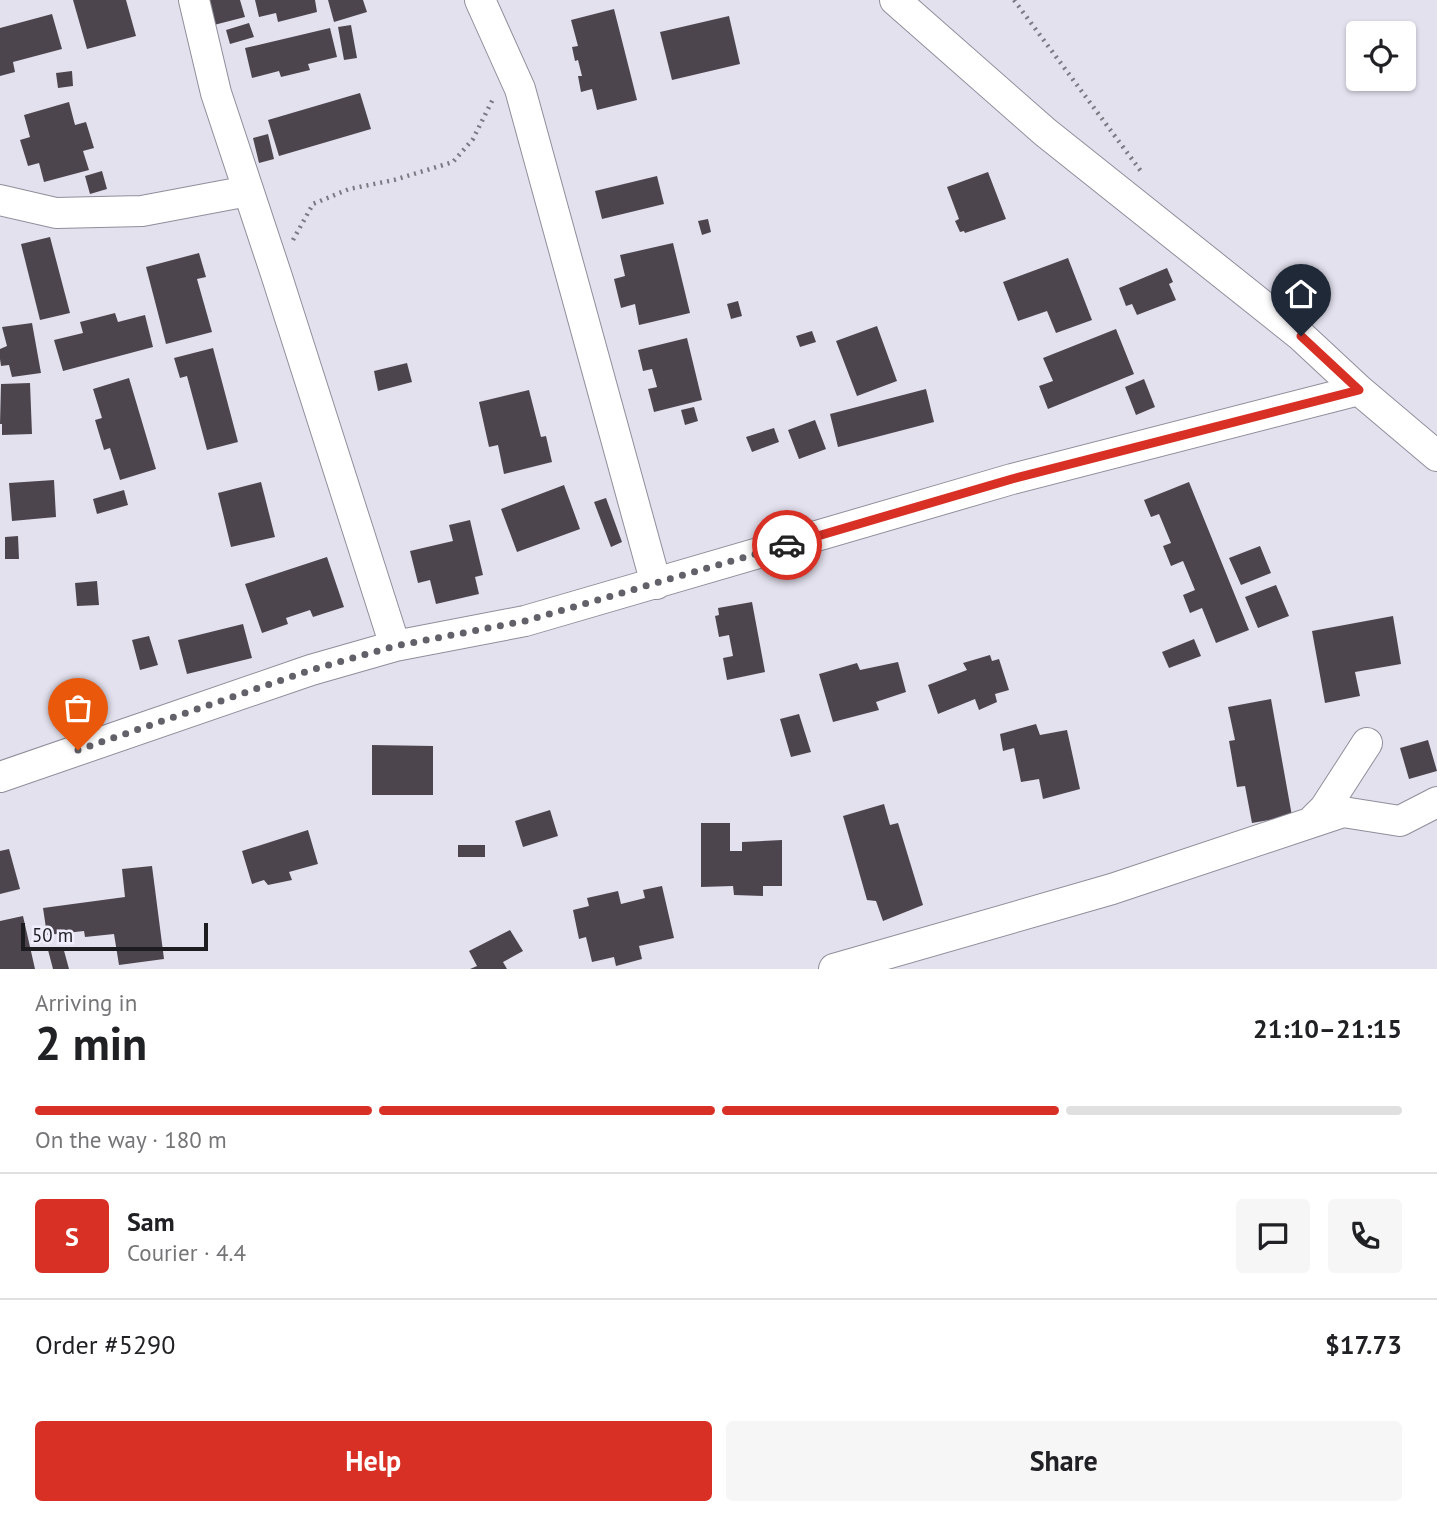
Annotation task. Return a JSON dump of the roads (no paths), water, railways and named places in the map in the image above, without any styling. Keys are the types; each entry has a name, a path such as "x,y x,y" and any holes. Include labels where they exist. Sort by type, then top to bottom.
{"street":[{"path":"194,0 216,93 395,646"},
{"path":"480,0 520,89 656,584"},
{"path":"895,0 1045,132 1260,302 1437,456"},
{"path":"0,200 56,213 142,211 248,191"},
{"path":"0,777 311,670 395,646 525,621 1012,479 1359,390"},
{"path":"1310,823 1325,808 1367,743"},
{"path":"834,969 1112,889 1343,812 1400,821 1437,802"}]}
